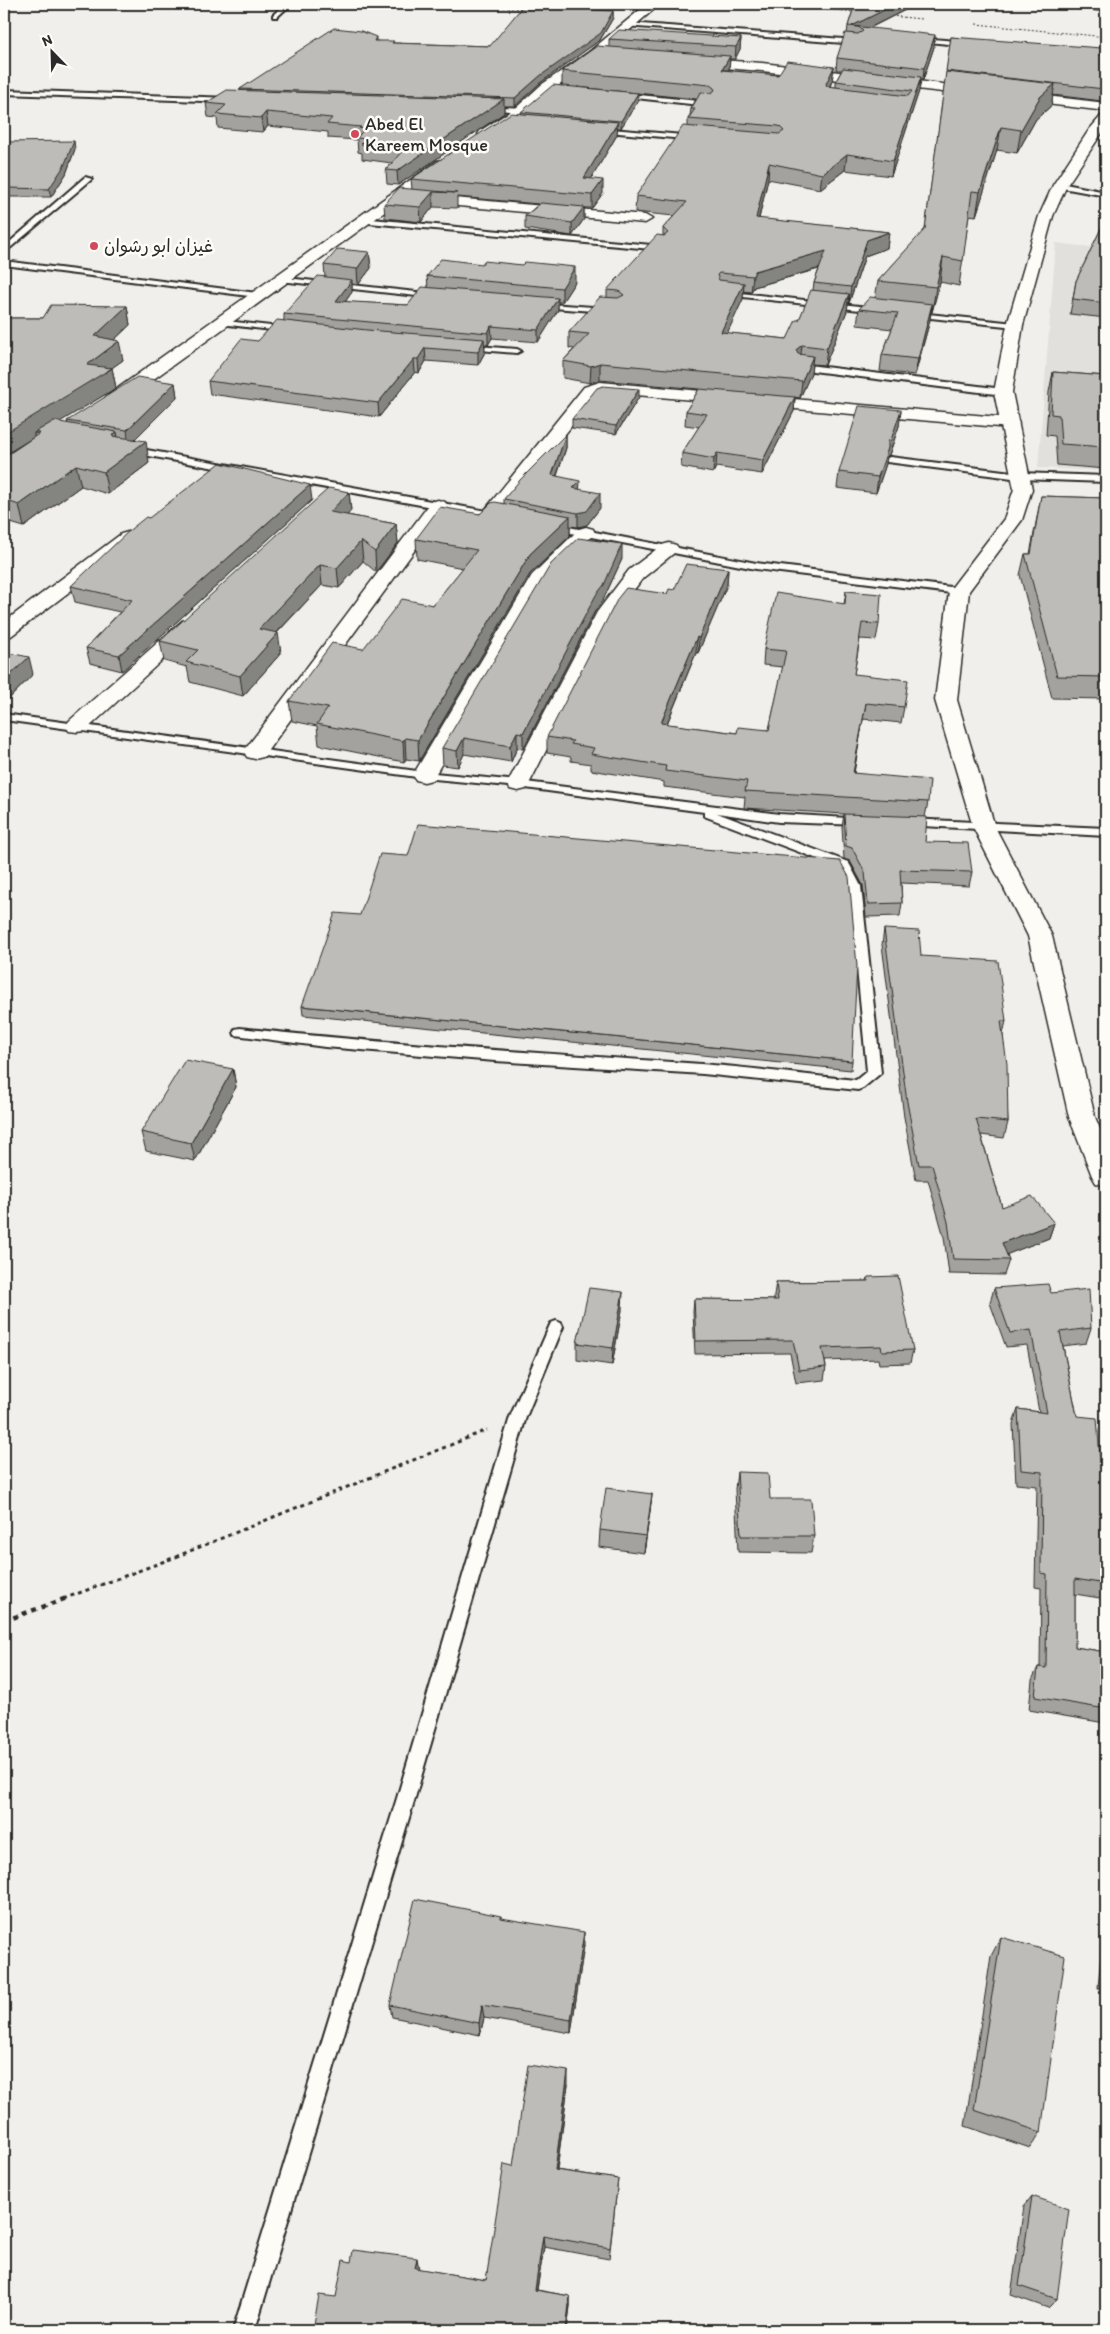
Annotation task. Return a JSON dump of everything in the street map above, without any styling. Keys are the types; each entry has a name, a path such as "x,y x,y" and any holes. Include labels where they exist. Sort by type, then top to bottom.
{"street":[{"path":"472,144 508,123 654,4"},
{"path":"593,55 613,56"},
{"path":"682,62 762,67 838,80 1106,107"},
{"path":"1106,119 1096,130 1060,185 1046,216 1016,325 1003,392 1023,489 1013,520 959,591 946,700 984,826 1040,936 1082,1117 1106,1176"},
{"path":"103,406 393,197 456,154"},
{"path":"393,197 645,219"},
{"path":"491,515 590,391 600,387 1010,423"},
{"path":"199,483 222,465"},
{"path":"255,752 438,506"},
{"path":"4,632 144,525"},
{"path":"424,775 542,575 586,533"},
{"path":"518,784 607,612 636,574 669,549"},
{"path":"77,726 201,614"}],"lane":[{"path":"275,16 288,4"},
{"path":"627,25 857,42"},
{"path":"920,40 979,45"},
{"path":"4,92 243,100"},
{"path":"613,94 709,104"},
{"path":"482,108 522,110"},
{"path":"592,130 699,139"},
{"path":"4,251 88,179"},
{"path":"1060,185 1106,194"},
{"path":"361,220 662,248"},
{"path":"4,263 257,295"},
{"path":"280,278 444,297"},
{"path":"720,293 888,311"},
{"path":"531,304 618,311"},
{"path":"907,314 1016,325"},
{"path":"220,322 299,331"},
{"path":"457,346 517,351"},
{"path":"800,367 1003,392"},
{"path":"119,448 222,465 332,494 438,506 510,519"},
{"path":"890,460 1020,476 1106,480"},
{"path":"538,524 756,566 959,591"},
{"path":"4,717 424,775 518,784 779,818 876,822"},
{"path":"240,1032 334,1043 495,1056 703,1069 858,1085 874,1073 855,886 844,865 684,805"},
{"path":"896,823 1106,832"},
{"path":"244,2330 406,1798 518,1417 556,1327"}],"path":[{"path":"459,4 529,9"},
{"path":"4,1621 173,1558 518,1417"}],"shaded area":[{"path":"1056,243 1106,249 1106,471 1038,468"}],"building":[{"path":"855,4 896,4 852,26 935,35 924,68 837,58 845,33 858,34 863,31 859,27 848,26"},
{"path":"523,6 613,11 601,33 540,76 515,98 240,89 334,28 361,31 376,37 374,41 490,46"},
{"path":"619,30 741,38 736,47 609,39"},
{"path":"951,37 1102,48 1100,55 1106,56 1106,86 1104,89 946,71"},
{"path":"597,46 730,56 722,70 778,75 787,61 834,67 826,84 827,86 908,96 912,91 836,81 843,68 921,77 893,161 847,154 822,174 769,163 756,218 889,232 867,240 851,287 814,283 826,251 755,271 753,276 719,273 717,275 719,280 744,283 721,332 787,339 796,320 799,320 811,290 849,294 827,348 802,345 796,350 798,354 813,356 802,381 600,363 591,366 563,361 589,334 569,332 600,297 618,298 624,295 619,291 607,290 657,235 664,236 668,233 663,228 687,202 636,196 683,126 779,134 784,131 779,126 688,119 695,109 691,109 701,92 711,93 715,90 710,85 562,71"},
{"path":"946,72 1055,84 1040,97 1021,130 1001,127 980,192 972,191 963,261 943,257 936,287 878,281 925,229"},
{"path":"553,85 638,93 621,121 521,112"},
{"path":"227,90 504,99 397,171 386,170 403,150 361,144 366,139 357,138 364,129 359,128 361,127 327,124 332,118 266,112 261,118 217,114 226,105 206,103"},
{"path":"511,113 618,122 584,178 603,180 592,195 411,179"},
{"path":"74,141 64,166 49,189 7,188 4,192 4,142"},
{"path":"399,188 457,193 433,192 420,207 384,204"},
{"path":"541,203 584,207 572,223 525,216"},
{"path":"1106,218 1106,303 1073,299 1076,281"},
{"path":"338,249 369,252 357,269 324,265"},
{"path":"441,259 482,264 484,261 522,265 525,262 575,267 562,288 427,276"},
{"path":"318,276 352,280 336,301 408,305 422,287 558,298 538,330 491,326 488,333 284,314"},
{"path":"870,297 932,304 918,359 882,355 898,313 859,309"},
{"path":"51,305 127,306 95,336 119,341 87,365 112,368 4,434 4,318 43,318"},
{"path":"277,320 367,330 484,339 478,352 425,348 418,359 414,359 378,403 208,381 241,339 258,341"},
{"path":"1053,372 1106,376 1106,447 1061,444 1059,415 1051,414"},
{"path":"137,377 175,383 127,430 67,421"},
{"path":"603,386 639,389 616,426 572,419 597,388"},
{"path":"699,389 795,397 763,460 717,453 714,459 682,453 707,414 686,411"},
{"path":"859,406 901,410 891,440 888,441 888,448 878,477 839,472"},
{"path":"54,421 117,432 112,436 146,441 104,472 76,465 19,505 4,500 4,457 40,433 34,433"},
{"path":"566,434 552,475 580,481 573,488 600,493 587,511 578,513 504,499 520,480"},
{"path":"220,463 310,485 119,655 86,648 132,600 71,586 131,529 146,517 149,518"},
{"path":"329,488 349,492 330,512 396,524 375,552 361,541 337,568 320,565 259,629 278,633 240,676 186,662 198,650 160,641"},
{"path":"1041,496 1106,498 1106,677 1057,676 1025,554 1031,554"},
{"path":"495,502 570,516 530,554 418,740 405,738 403,741 317,724 328,708 289,701 332,643 363,649 402,599 433,605 477,550 416,539 440,507 480,514 491,503"},
{"path":"578,538 622,544 604,585 596,595 523,733 517,732 510,746 464,738 457,751 442,748 551,564"},
{"path":"686,564 728,569 661,723 737,733 738,727 769,730 786,651 764,649 776,593 845,604 846,591 881,594 879,624 862,623 854,674 908,680 904,707 866,703 853,773 930,780 928,802 745,791 747,781 665,771 666,766 591,754 594,748 571,744 573,741 547,737 618,598 626,588 667,594 669,589 674,590"},
{"path":"4,652 29,657 4,681"},
{"path":"844,814 927,817 925,842 968,843 972,872 900,870 902,903 868,904 865,872 852,848 846,846"},
{"path":"418,824 840,861 849,877 857,966 852,1061 302,1006 335,913 360,915 380,854 408,856"},
{"path":"884,929 919,931 921,956 998,961 1006,1021 1001,1021 1007,1064 1008,1122 976,1119 1002,1207 1032,1196 1054,1223 1002,1243 1009,1260 953,1259 948,1222 932,1165 919,1165 907,1102"},
{"path":"185,1060 233,1069 191,1143 141,1132"},
{"path":"898,1276 913,1350 882,1351 881,1346 822,1348 826,1367 799,1370 793,1340 696,1341 694,1299 778,1300 776,1282 868,1281 868,1277"},
{"path":"1048,1284 1051,1293 1089,1289 1091,1328 1060,1332 1077,1416 1097,1418 1100,1457 1106,1458 1106,1584 1075,1579 1075,1647 1106,1652 1106,1709 1035,1697 1038,1667 1046,1668 1047,1574 1041,1573 1042,1472 1021,1470 1018,1409 1047,1413 1031,1330 1010,1333 994,1288"},
{"path":"589,1288 623,1292 613,1348 577,1343"},
{"path":"737,1472 768,1473 770,1499 811,1499 814,1536 741,1536"},
{"path":"606,1488 652,1494 646,1536 600,1530"},
{"path":"415,1899 501,1916 501,1918 584,1932 571,2020 482,2005 479,2023 390,2005"},
{"path":"1001,1937 1065,1956 1041,2132 974,2110"},
{"path":"528,2065 568,2071 555,2170 618,2179 610,2248 543,2236 535,2290 570,2296 566,2330 313,2330 319,2295 336,2297 343,2260 351,2262 353,2250 417,2258 415,2268 486,2280 504,2164 513,2166"},
{"path":"1032,2196 1069,2209 1057,2299 1019,2286"}],"place":[{"name":"Abed El Kareem Mosque","path":"355,134"},
{"name":"غيزان ابو رشوان","path":"94,246"}]}
